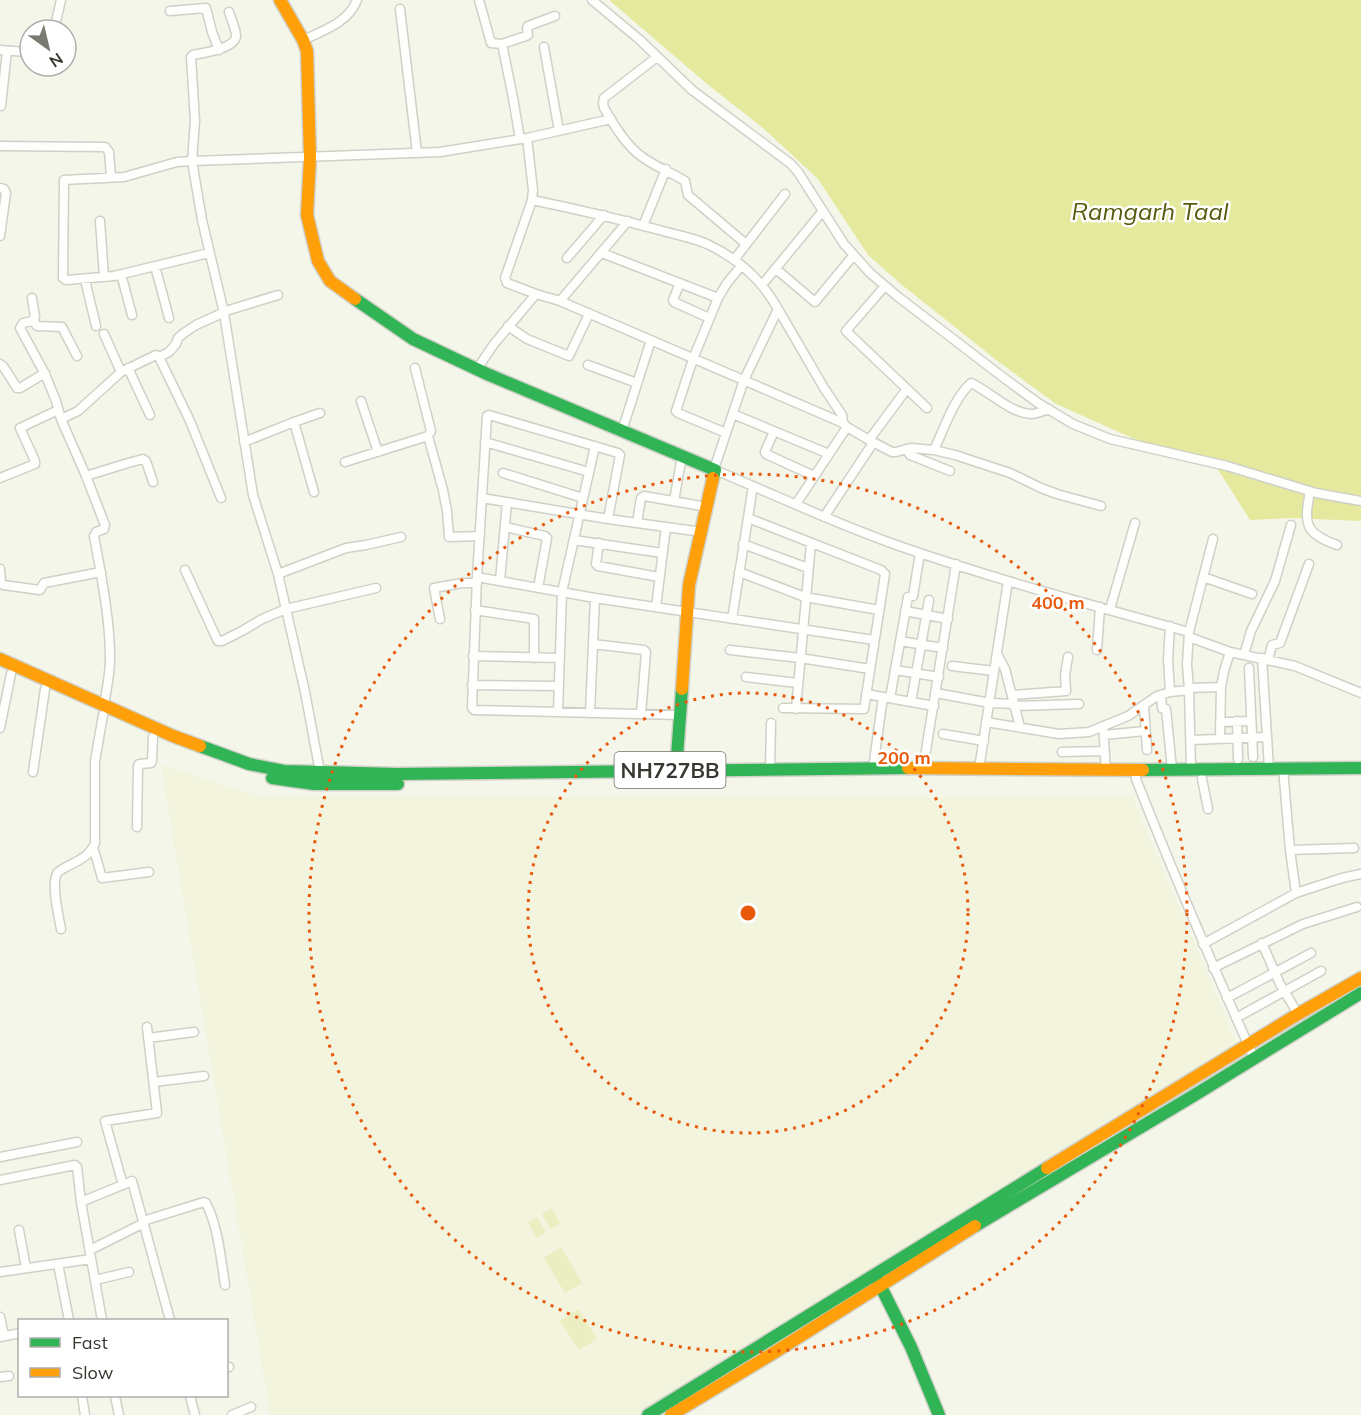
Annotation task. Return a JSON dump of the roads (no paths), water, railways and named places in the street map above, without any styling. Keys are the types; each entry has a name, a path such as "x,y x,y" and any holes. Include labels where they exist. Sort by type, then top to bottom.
{"main road":[{"path":"280,0 307,51 310,158 306,215 318,261 330,281 413,339 477,369 714,470 690,585 676,770"},
{"name":"NH727BB","path":"0,659 153,737 224,766 282,781 314,784 1136,775 1202,779 1361,768"},
{"name":"NH727BB","path":"6,672 227,757 284,771 397,774 873,768 1106,770 1136,775 1172,769 1269,768 1284,773 1361,778"},
{"path":"671,1415 775,1352 878,1279 1248,1045 1361,978"},
{"path":"648,1415 1361,993"},
{"path":"878,1279 911,1347 939,1415"}],"street":[{"path":"57,18 61,0"},
{"path":"303,40 334,25 347,15 357,0"},
{"path":"479,0 491,43 501,44 526,36 528,26 555,16"},
{"path":"592,0 640,40 692,90 791,164 844,244 870,273 1038,403 1073,424 1110,439 1227,466 1310,491 1361,501"},
{"path":"170,11 206,8 219,50"},
{"path":"400,9 417,153"},
{"path":"229,12 236,38 219,50 191,57 195,122 192,161 202,220 224,313 253,495 278,574 305,692 320,772"},
{"path":"501,44 533,190 532,200 505,280 507,283 560,301 744,380 845,425 892,452 906,449 934,450 955,455 1010,473 1057,494 1101,506"},
{"path":"544,47 559,131"},
{"path":"1,106 4,50"},
{"path":"657,57 604,98 603,103 619,132 635,152 685,181 688,195 746,244"},
{"path":"209,253 121,274 86,280 64,279 64,180 124,177 177,162 440,152 523,138 611,119"},
{"path":"0,146 105,147 110,152 111,177"},
{"path":"644,226 666,169"},
{"path":"0,188 6,193 0,234"},
{"path":"726,433 676,411 693,359 718,298 746,244 785,194"},
{"path":"532,200 628,221 706,244 737,263 758,280 770,295 842,415 845,425 796,504"},
{"path":"762,285 822,212"},
{"path":"567,258 604,215"},
{"path":"100,221 104,277"},
{"path":"560,301 628,221"},
{"path":"602,253 718,298"},
{"path":"776,269 815,302 853,256"},
{"path":"155,266 169,318"},
{"path":"121,274 132,315"},
{"path":"86,280 96,326"},
{"path":"680,283 674,302 709,318"},
{"path":"887,287 846,331 927,408"},
{"path":"477,369 508,326 536,294"},
{"path":"61,419 78,411 124,370 154,355 159,357 169,352 178,338 196,325 251,302 278,295"},
{"path":"32,298 35,315 33,320"},
{"path":"778,309 744,380 714,470 825,517 920,553 1008,581 1170,626 1230,652 1295,666 1361,693"},
{"path":"508,326 527,339 569,356 589,314"},
{"path":"33,320 38,326 62,327 77,356"},
{"path":"33,320 23,323 20,328 55,396 61,419 105,525 104,529 96,532 94,536 101,572 110,657 95,761 95,843 89,854 60,871 56,877 55,898 61,929"},
{"path":"104,334 150,415"},
{"path":"622,431 651,340"},
{"path":"159,357 197,436 221,498"},
{"path":"0,364 17,388 45,373"},
{"path":"588,365 637,383"},
{"path":"345,462 428,436 431,431 415,368"},
{"path":"934,450 951,412 971,382 1002,402 1025,413 1039,413 1049,409"},
{"path":"825,517 871,441 906,390"},
{"path":"361,401 378,452"},
{"path":"0,478 34,464 35,460 20,428 58,410"},
{"path":"244,442 320,413"},
{"path":"732,414 829,454"},
{"path":"609,519 620,455 618,453 486,416 472,707 474,710 680,715"},
{"path":"294,422 314,492"},
{"path":"774,431 766,454 814,476"},
{"path":"428,436 443,490 449,537 480,536"},
{"path":"485,442 589,472"},
{"path":"558,712 562,592 594,446"},
{"path":"906,449 910,455 950,471"},
{"path":"674,501 682,456"},
{"path":"86,476 144,459 153,482"},
{"path":"503,473 583,498"},
{"path":"732,619 753,486"},
{"path":"1310,491 1306,514 1310,529 1319,537 1337,545"},
{"path":"637,523 642,497 707,507"},
{"path":"482,498 702,532"},
{"path":"500,581 507,502"},
{"path":"748,518 883,571 885,574 865,708 862,710 783,708"},
{"path":"1110,609 1135,523"},
{"path":"1244,655 1251,631 1275,581 1291,525"},
{"path":"505,527 547,538 538,588"},
{"path":"656,607 666,527"},
{"path":"278,574 345,548 366,546 401,537"},
{"path":"1191,769 1189,689 1186,664 1189,635 1213,539"},
{"path":"574,540 662,553"},
{"path":"599,543 596,564 598,566 659,577"},
{"path":"796,708 811,543"},
{"path":"743,544 808,568"},
{"path":"873,768 886,698 895,670 905,611 911,596 920,553"},
{"path":"923,769 956,564"},
{"path":"1269,768 1265,659 1273,644 1280,643 1309,564"},
{"path":"0,569 2,584 40,590 44,583 101,572"},
{"path":"185,570 218,641 286,609 376,588"},
{"path":"739,572 805,597 879,610"},
{"path":"1203,577 1252,594"},
{"path":"440,619 434,588 477,580 500,581 595,598 874,640"},
{"path":"979,770 1008,581"},
{"path":"590,713 595,598"},
{"path":"911,702 929,600"},
{"path":"1097,650 1100,607"},
{"path":"476,609 534,619 534,658"},
{"path":"905,611 948,619"},
{"path":"1170,626 1166,693 1162,708 1166,709 1172,769"},
{"path":"900,641 943,648"},
{"path":"593,644 646,652 641,714"},
{"path":"730,650 870,669"},
{"path":"1220,739 1221,687 1230,652"},
{"path":"997,654 1005,669 1020,727"},
{"path":"473,656 560,658"},
{"path":"1012,694 1066,692 1065,675 1068,657"},
{"path":"952,666 994,671"},
{"path":"1250,668 1253,757"},
{"path":"895,670 939,677"},
{"path":"0,728 6,672"},
{"path":"746,677 797,683"},
{"path":"472,685 559,686"},
{"path":"1103,731 1166,693 1221,687"},
{"path":"33,772 45,688"},
{"path":"936,693 1014,705 1079,704"},
{"path":"866,694 934,706"},
{"path":"1144,705 1147,750"},
{"path":"1251,707 1265,706"},
{"path":"1220,722 1251,721"},
{"path":"986,722 1063,734 1093,731 1145,731"},
{"path":"1237,722 1238,759"},
{"path":"770,770 771,723"},
{"path":"1103,731 1106,770"},
{"path":"943,734 984,741"},
{"path":"137,827 138,766 152,762 153,737"},
{"path":"1191,740 1267,737"},
{"path":"1062,752 1105,751"},
{"path":"1284,773 1296,893"},
{"path":"1136,775 1213,968 1254,1058"},
{"path":"1202,779 1208,809"},
{"path":"93,848 102,879 149,872"},
{"path":"1290,850 1354,848"},
{"path":"1203,944 1296,893 1361,874"},
{"path":"1213,968 1303,924 1357,907"},
{"path":"1262,943 1284,991 1298,1014"},
{"path":"1227,998 1311,952"},
{"path":"1236,1018 1321,971"},
{"path":"123,1185 105,1121 157,1113 147,1027"},
{"path":"148,1038 194,1032"},
{"path":"154,1082 204,1076"},
{"path":"0,1157 76,1142"},
{"path":"0,1180 75,1165 77,1167 102,1319"},
{"path":"81,1202 132,1181 170,1319"},
{"path":"0,1272 58,1264 90,1254 144,1222 204,1202 211,1216 219,1246 225,1285"},
{"path":"19,1230 26,1268"},
{"path":"58,1264 69,1319"},
{"path":"95,1280 129,1272"},
{"path":"0,1317 2,1336 18,1333"},
{"path":"82,1397 85,1415"},
{"path":"115,1397 119,1415"},
{"path":"190,1397 195,1415"},
{"path":"232,1415 251,1407"}],"water":[{"name":"Ramgarh Taal","path":"609,0 1361,0 1361,521 1290,518 1250,520 1212,460 1157,449 1056,404 995,359 868,255 818,179 763,128 707,84"}]}
